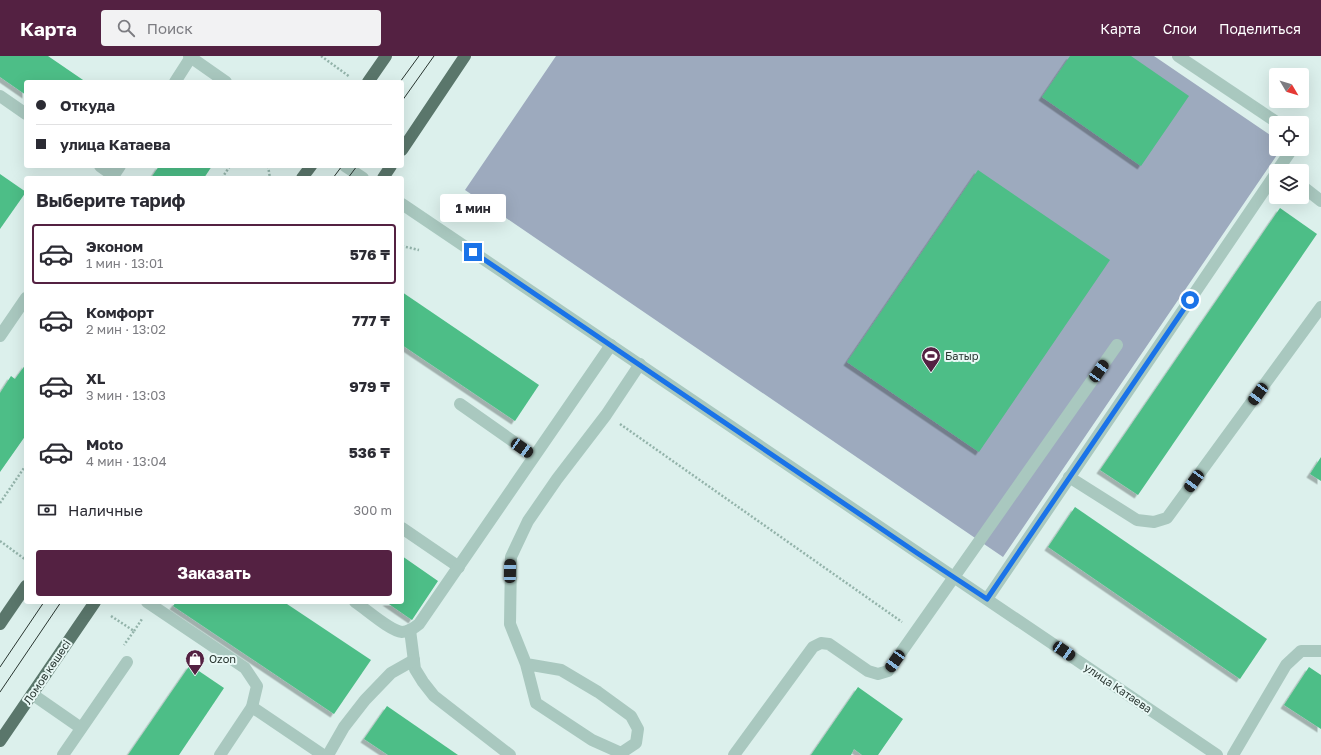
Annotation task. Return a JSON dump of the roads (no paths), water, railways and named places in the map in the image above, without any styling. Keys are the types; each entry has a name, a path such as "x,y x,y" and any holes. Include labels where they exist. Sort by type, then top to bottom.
{"main road":[{"path":"369,80 386,56"},
{"path":"404,147 465,56"},
{"path":"0,624 24,589"},
{"name":"Ломов көшесі","path":"0,741 94,604"}],"street":[{"path":"176,80 190,56 223,80"},
{"path":"1178,56 1269,117"},
{"path":"0,96 24,113"},
{"path":"105,168 116,173"},
{"path":"348,168 360,176"},
{"path":"987,599 1269,186"},
{"path":"1309,192 1321,201"},
{"name":"улица Катаева","path":"404,205 1217,755"},
{"path":"0,336 24,301"},
{"path":"1069,477 1137,520 1154,522 1167,518 1321,307"},
{"path":"358,604 391,628 401,632 410,630 419,624 611,345"},
{"path":"734,755 813,647 821,643 829,644 868,671 878,674 888,671 1117,345"},
{"path":"526,664 561,670 598,692 631,716 638,729 636,743 621,754 592,740 536,703 526,664 510,624 511,557 528,520 557,478 606,415 640,364"},
{"path":"460,404 534,456"},
{"path":"404,529 458,568"},
{"path":"150,604 245,668 258,686 252,707 220,755"},
{"path":"410,630 415,669 434,696 510,755"},
{"path":"1233,755 1286,665 1301,651 1321,651"},
{"path":"328,755 344,727 365,700 392,673 414,660"},
{"path":"63,755 127,662"},
{"path":"32,694 81,728"},
{"path":"252,707 323,755"}],"tram line":[{"path":"401,80 419,56"},
{"path":"404,98 434,56"},
{"path":"334,176 340,168"},
{"path":"350,176 356,168"},
{"path":"0,667 43,604"},
{"path":"0,692 60,604"}],"place":[{"name":"Батыр","path":"931,373"},
{"name":"Ozon","path":"195,676"}]}
